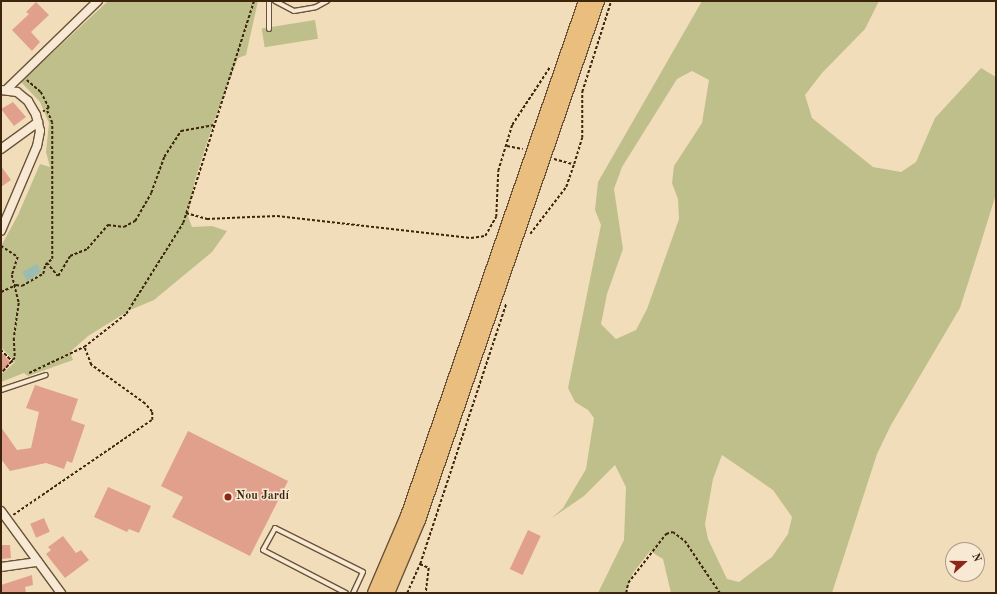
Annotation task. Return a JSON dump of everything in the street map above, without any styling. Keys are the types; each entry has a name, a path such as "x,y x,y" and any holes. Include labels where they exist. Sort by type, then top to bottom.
{"highway":[{"path":"375,593 411,509 586,1"},
{"path":"387,593 418,520 597,1"}],"street":[{"path":"4,90 21,76 98,1"},
{"path":"1,231 37,146 37,119 23,96 4,90"},
{"path":"1,150 37,119"},
{"path":"1,511 61,593"},
{"path":"1,567 38,562"}],"lane":[{"path":"269,1 269,29"},
{"path":"275,1 294,11 316,7 327,1"},
{"path":"1,390 46,375"},
{"path":"346,593 263,550 275,528 363,572 353,593"}],"path":[{"path":"26,374 84,347 126,314 168,249 186,213 254,1"},
{"path":"527,241 566,187 582,138 582,92 611,1"},
{"path":"186,213 207,219 277,216 471,238 485,236 496,216 498,171 507,146 512,125 552,65"},
{"path":"21,76 41,92 50,108 37,119"},
{"path":"1,292 16,285 22,286 43,274 47,263 52,260 52,123 47,111"},
{"path":"47,263 58,276 70,256 87,250 108,226 124,227 135,221 151,193 164,157 181,131 214,125"},
{"path":"507,146 525,150"},
{"path":"550,158 574,164"},
{"path":"1,246 18,257 12,275 16,285 19,303 13,362 1,374"},
{"path":"407,593 420,564 508,298"},
{"path":"7,520 152,420 152,412 145,404 91,366 84,347"},
{"path":"1,350 13,362"},
{"path":"626,593 628,583 666,534 673,532 685,541 720,593"},
{"path":"420,564 429,568 426,593"}],"green space":[{"path":"108,1 258,1 246,55 238,58 213,124 195,180 188,216 192,227 212,226 227,231 212,252 154,300 130,310 88,336 70,352 73,360 28,376 24,373 1,382 1,375 15,362 1,347 1,246 18,215 40,164 50,167 46,152 49,123 40,102 21,82"},
{"path":"702,1 879,1 865,29 822,73 805,95 812,118 873,167 901,172 916,162 935,118 981,68 996,77 996,194 979,249 960,308 891,425 877,454 832,593 671,593 663,559 650,551 633,573 626,593 598,593 624,540 626,487 615,465 584,496 552,518 563,508 586,469 594,418 588,410 575,402 568,388 601,225 595,210 598,182","holes":["692,71 709,80 702,123 674,166 672,183 678,199 679,219 647,309 636,330 616,339 601,324 607,294 623,249 614,189 622,167 677,79","722,455 773,490 792,517 788,534 772,557 739,582 727,579 708,539 705,524 713,479"]},
{"path":"315,20 318,39 265,47 262,28"}],"water":[{"path":"37,264 41,272 27,281 22,272"}],"building":[{"path":"36,2 49,15 31,32 40,42 32,51 12,30 29,14 26,12"},
{"path":"13,102 26,117 14,126 1,109"},
{"path":"1,166 11,180 1,187"},
{"path":"1,352 11,363 1,373"},
{"path":"35,385 78,399 71,420 85,425 72,463 67,461 64,469 46,463 10,471 1,459 1,427 17,450 31,448 39,412 26,408"},
{"path":"188,431 288,481 250,556 172,517 183,497 161,486"},
{"path":"108,487 151,506 139,533 129,529 127,532 94,517"},
{"path":"44,518 50,532 36,538 30,524"},
{"path":"528,530 541,536 523,575 510,569"},
{"path":"63,536 76,553 81,550 89,560 65,578 46,554 51,550 48,547"},
{"path":"1,545 10,545 11,558 1,559"},
{"path":"32,575 33,585 25,587 26,593 1,593 1,585"}],"place":[{"name":"Nou Jardí","path":"228,497"}]}
